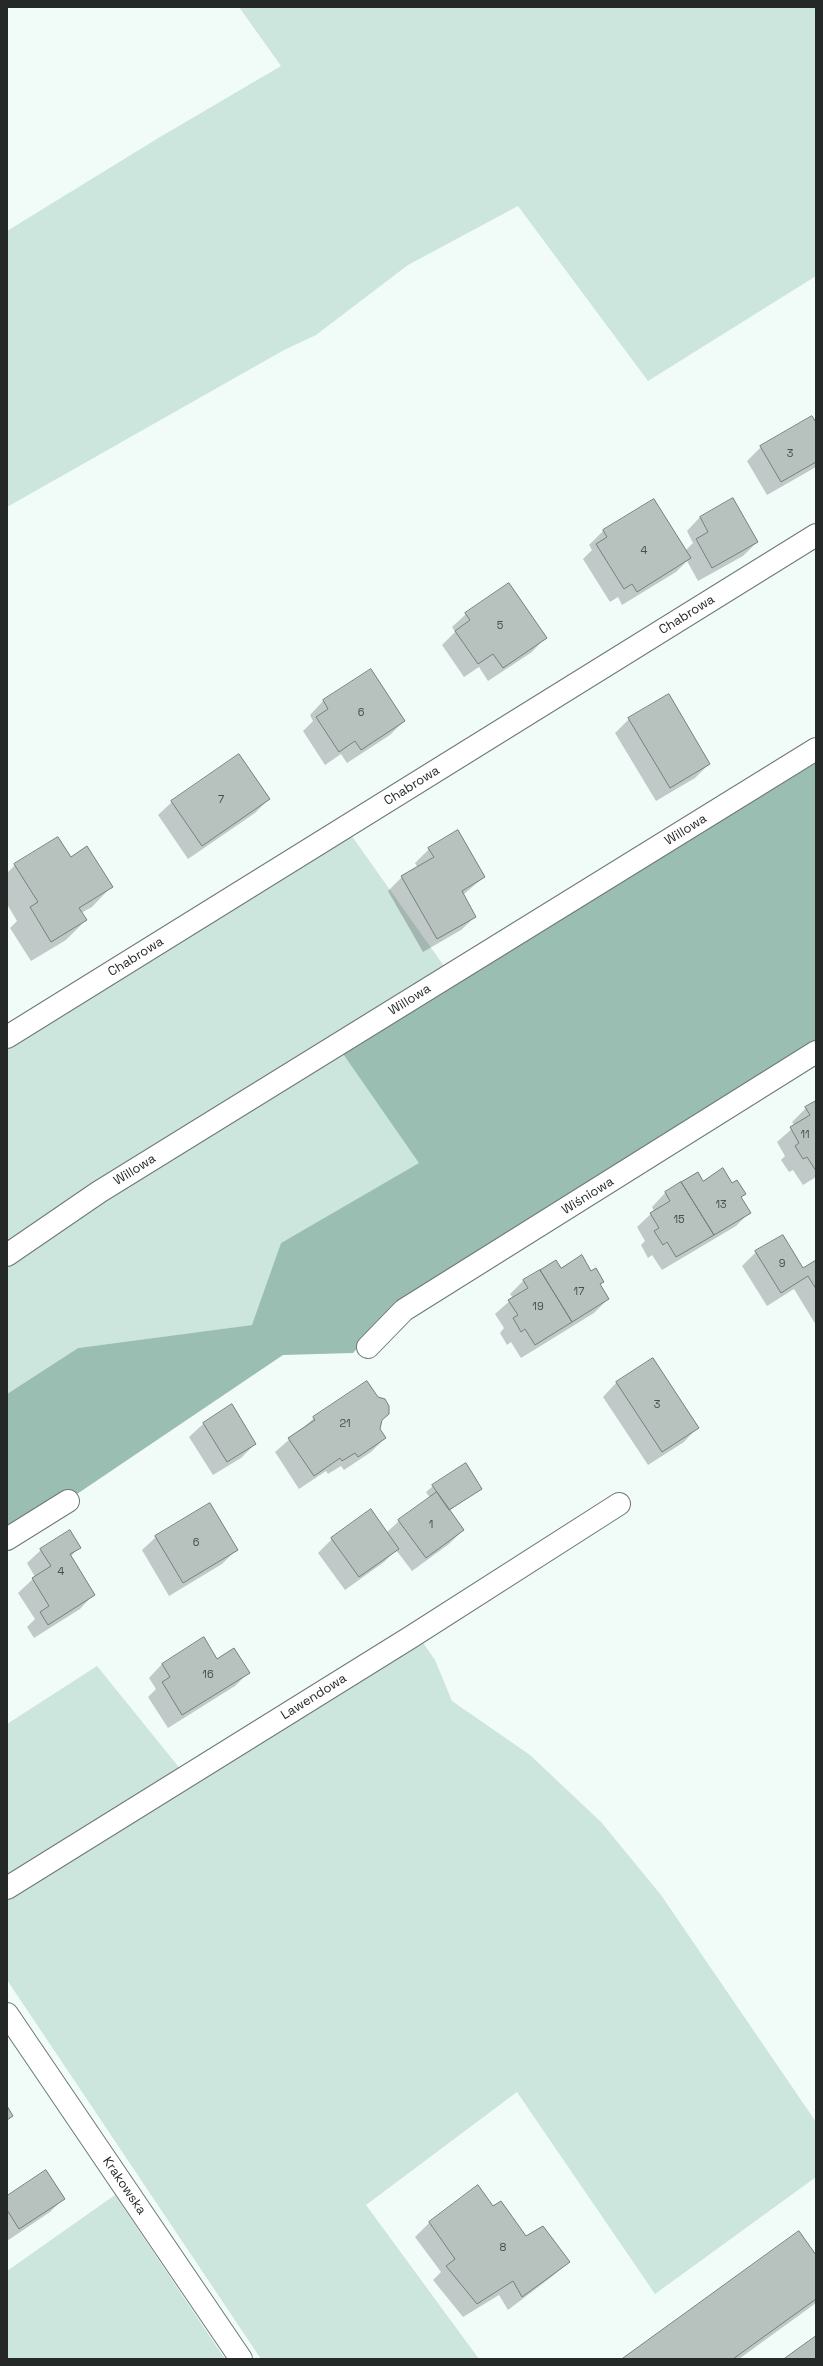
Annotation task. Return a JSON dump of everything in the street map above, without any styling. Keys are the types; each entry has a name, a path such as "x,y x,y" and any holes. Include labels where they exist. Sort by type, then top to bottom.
{"street":[{"name":"Chabrowa","path":"7,1037 816,535"},
{"name":"Willowa","path":"7,1255 99,1192 816,749"},
{"name":"Wiśniowa","path":"368,1347 404,1310 816,1052"},
{"path":"7,1539 68,1501"},
{"name":"Lawendowa","path":"7,1888 411,1637 619,1504"},
{"name":"Krakowska","path":"7,2014 241,2359"}],"green space":[{"path":"239,7 816,7 816,276 648,381 518,206 408,265 316,335 284,350 7,507 7,231 160,137 281,66"},
{"path":"816,763 816,1043 397,1304 353,1353 283,1355 74,1496 7,1531 7,1394 78,1348 252,1325 281,1243 419,1163 341,1051"},
{"path":"351,835 444,966 94,1186 7,1246 7,1049"},
{"path":"341,1051 420,1163 281,1243 253,1325 78,1348 7,1394 7,1267 165,1161"},
{"path":"421,1640 435,1660 452,1701 530,1755 601,1822 661,1895 816,2122 816,2177 655,2294 517,2092 366,2205 479,2359 261,2359 7,1980 7,1897"},
{"path":"97,1666 182,1771 7,1879 7,1724"},
{"path":"115,2195 225,2359 7,2359 7,2271"}],"building":[{"path":"812,416 816,422 816,462 781,482 760,446"},
{"path":"733,498 758,542 712,568 696,539 708,532 700,517"},
{"path":"654,499 691,558 637,592 632,584 624,589 596,544 607,537 603,530"},
{"path":"509,583 547,638 503,668 493,654 478,664 455,631 470,620 465,613"},
{"path":"371,669 405,721 361,750 355,741 339,752 316,717 328,709 323,700"},
{"path":"669,694 710,764 670,788 628,718"},
{"path":"239,754 270,799 202,846 171,801"},
{"path":"458,830 485,877 462,891 476,917 437,939 401,876 434,857 428,848"},
{"path":"58,837 71,857 87,846 113,887 79,908 87,920 51,942 30,907 38,902 14,864"},
{"path":"816,1101 816,1171 807,1157 803,1159 795,1146 799,1143 790,1127 810,1115 805,1107"},
{"path":"723,1168 732,1183 737,1180 746,1194 741,1197 751,1213 714,1235 681,1182 698,1172 703,1181"},
{"path":"681,1182 714,1235 676,1257 667,1242 663,1245 654,1231 659,1228 650,1213 670,1201 665,1192"},
{"path":"783,1235 803,1268 816,1260 816,1289 808,1276 781,1293 755,1251"},
{"path":"582,1255 591,1271 596,1268 604,1282 600,1284 609,1299 572,1322 540,1270 556,1260 561,1268"},
{"path":"540,1270 572,1322 535,1345 525,1329 521,1332 513,1318 518,1315 508,1300 528,1288 523,1280"},
{"path":"653,1358 699,1428 662,1452 616,1382"},
{"path":"367,1381 378,1397 385,1399 389,1406 389,1414 382,1420 380,1429 386,1438 358,1457 355,1453 342,1461 340,1458 314,1476 288,1438 315,1420 313,1417"},
{"path":"232,1404 256,1444 227,1462 203,1423"},
{"path":"466,1463 482,1489 449,1510 432,1485"},
{"path":"437,1492 464,1530 426,1558 398,1520"},
{"path":"210,1503 238,1550 183,1583 155,1536"},
{"path":"371,1509 399,1549 359,1577 331,1538"},
{"path":"70,1530 81,1548 70,1554 95,1595 48,1625 40,1612 49,1606 32,1578 51,1566 40,1549"},
{"path":"204,1637 217,1659 234,1648 250,1673 182,1715 162,1682 170,1677 162,1664"},
{"path":"7,2106 13,2116 7,2120"},
{"path":"46,2170 65,2199 19,2229 7,2210 7,2196"},
{"path":"478,2185 493,2206 501,2201 526,2236 543,2226 570,2262 522,2297 513,2281 477,2304 446,2266 455,2259 429,2222"},
{"path":"799,2231 816,2255 816,2299 733,2359 622,2359"},
{"path":"816,2336 816,2359 784,2359"}]}
